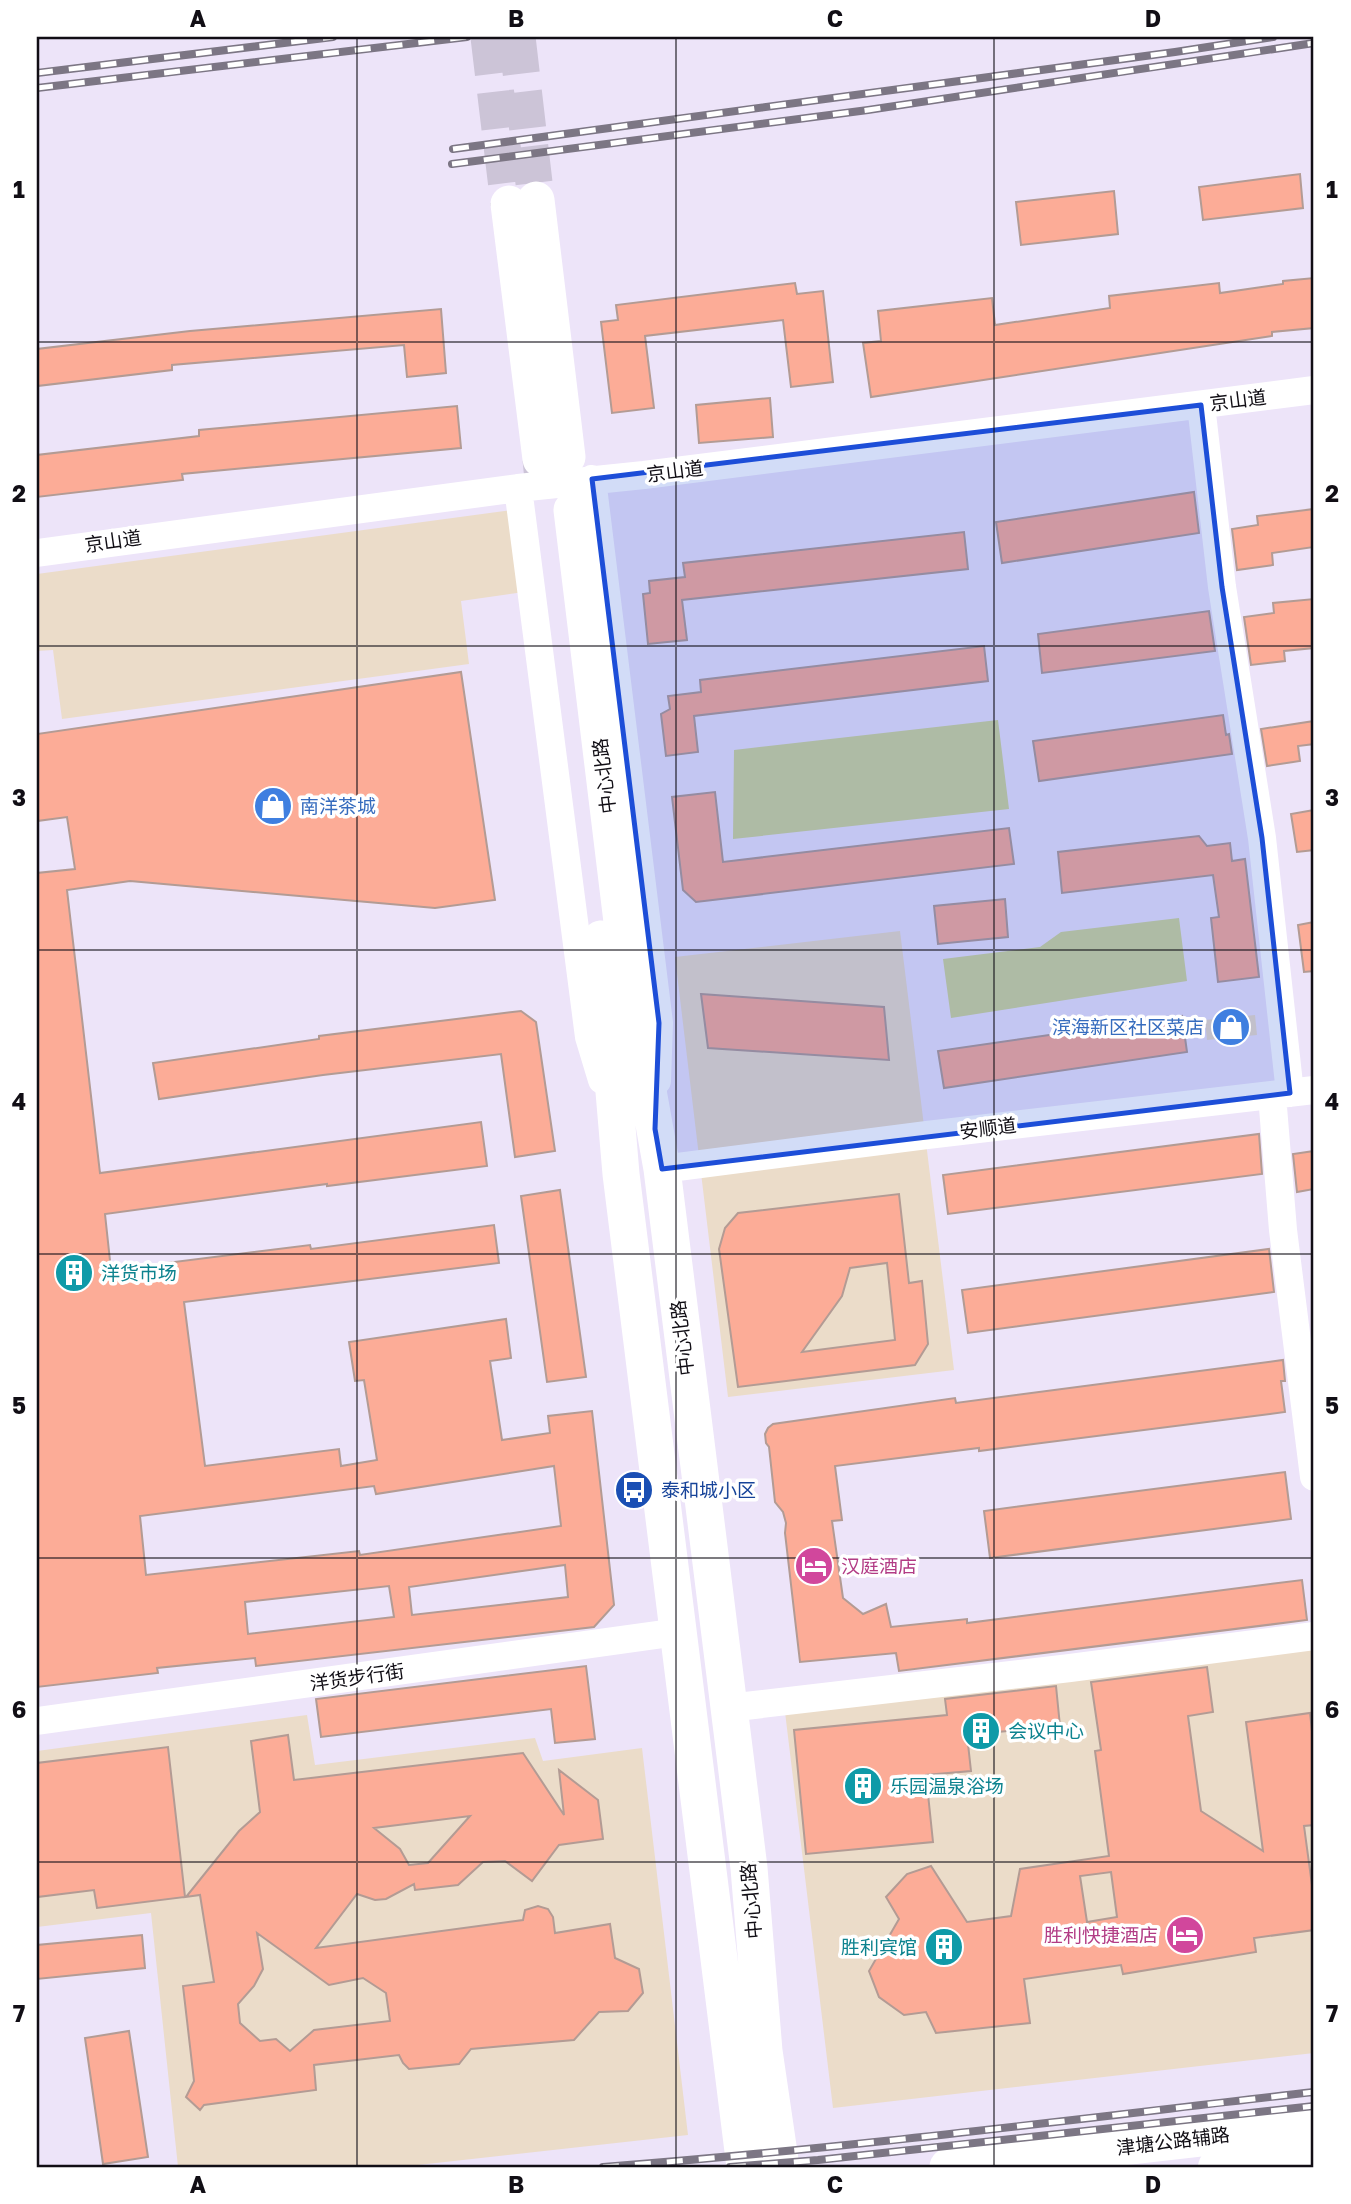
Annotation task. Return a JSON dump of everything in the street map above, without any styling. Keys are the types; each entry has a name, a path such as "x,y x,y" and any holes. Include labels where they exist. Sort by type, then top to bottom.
{"highway":[{"path":"1217,2167 1314,2155"}],"main road":[{"path":"522,202 567,465"},
{"name":"中心北路","path":"745,2167 756,2116 764,2051 749,1868 662,1169 559,511 617,1133 678,1632 756,2116 781,2167"},
{"path":"751,2167 756,2116"},
{"path":"756,2116 808,2167"},
{"name":"津塘公路辅路","path":"948,2167 1314,2125"}],"street":[{"name":"京山道","path":"37,553 176,532 518,488 567,465 658,473 1314,390"},
{"path":"1201,405 1222,587 1262,838 1292,1092 1284,1237 1314,1477"},
{"path":"567,465 659,1023 655,1129"},
{"path":"518,488 589,1037 617,1133"},
{"name":"安顺道","path":"662,1169 1292,1092"},
{"name":"洋货步行街","path":"37,1721 678,1632"},
{"path":"728,1708 1314,1636"}],"highlighted area":[{"path":"1201,405 1222,587 1262,838 1290,1093 662,1169 655,1129 659,1023 592,479"}],"shaded area":[{"path":"520,509 531,591 461,601 469,664 62,719 53,650 37,651 37,574"},
{"path":"900,931 954,1370 728,1397 675,957"},
{"name":"滨海新区社区菜店","path":"1255,1015 1257,1035 1207,1040 1205,1020"},
{"name":"胜利宾馆","path":"1314,1645 1314,2053 833,2108 785,1712"},
{"path":"307,1715 315,1765 535,1738 543,1761 642,1748 688,2135 400,2167 178,2167 151,1913 37,1927 37,1751"}],"green space":[{"path":"998,720 1009,809 733,839 734,750"},
{"path":"1179,918 1187,981 951,1018 943,959 1040,947 1061,932"}],"building":[{"path":"1300,174 1303,208 1203,220 1199,187"},
{"path":"1114,191 1118,234 1021,245 1016,202"},
{"path":"1314,278 1314,328 1272,332 1272,336 871,397 863,343 881,341 878,311 992,298 995,325 1110,308 1109,296 1219,283 1220,293"},
{"path":"795,283 797,294 823,291 833,382 791,387 783,320 645,336 654,408 612,413 601,322 618,320 616,305"},
{"path":"441,309 446,373 407,377 404,345 172,365 172,370 37,386 37,349 190,331"},
{"path":"770,398 773,437 699,443 696,405"},
{"path":"457,406 461,448 182,474 183,480 37,497 37,455 199,436 199,430"},
{"path":"1194,492 1199,533 1002,563 996,522"},
{"path":"1314,509 1314,547 1272,553 1273,565 1237,570 1232,529 1258,525 1257,516"},
{"path":"964,532 968,569 682,600 687,640 648,644 643,594 650,593 649,581 685,577 683,563"},
{"path":"1314,599 1314,648 1284,651 1285,661 1251,665 1244,617 1274,613 1273,603"},
{"path":"1209,611 1215,651 1042,673 1038,634"},
{"path":"984,646 988,681 694,716 698,752 666,756 661,714 670,709 668,696 701,692 700,680"},
{"path":"461,672 495,900 435,908 130,881 67,890 100,1173 481,1122 487,1166 105,1214 111,1270 310,1245 311,1249 494,1225 499,1263 184,1302 205,1466 339,1449 341,1466 377,1460 364,1380 355,1381 349,1342 506,1319 511,1358 490,1361 502,1440 550,1433 548,1416 592,1411 614,1605 594,1627 256,1666 255,1658 157,1668 158,1673 37,1687 37,873 75,869 67,817 37,821 37,734","holes":["554,1466 561,1526 360,1555 359,1551 146,1575 140,1516 374,1486 376,1494","565,1565 568,1597 412,1615 409,1587","389,1586 394,1617 248,1634 245,1602"]},
{"path":"1223,715 1232,754 1039,781 1033,741"},
{"path":"1314,721 1314,744 1298,746 1300,761 1267,766 1261,729"},
{"path":"715,792 723,862 1009,828 1014,864 696,902 683,890 672,797"},
{"path":"1314,810 1314,850 1297,852 1291,814"},
{"path":"1199,836 1207,846 1230,843 1232,861 1245,859 1259,977 1218,982 1211,918 1219,917 1213,875 1062,893 1058,852"},
{"path":"1005,899 1008,937 938,944 934,906"},
{"path":"1314,922 1314,971 1304,972 1298,925"},
{"path":"701,994 884,1007 889,1060 708,1048"},
{"path":"521,1011 536,1022 555,1151 515,1157 501,1054 323,1075 159,1099 153,1063 319,1039 319,1036"},
{"path":"1182,1016 1187,1052 944,1088 938,1051"},
{"path":"1259,1134 1262,1174 948,1214 943,1175"},
{"path":"1314,1151 1314,1189 1297,1192 1293,1154"},
{"path":"560,1190 586,1377 547,1382 521,1196"},
{"path":"899,1194 909,1283 922,1281 928,1344 915,1365 738,1387 719,1249 725,1228 738,1213","holes":["887,1263 895,1340 802,1352 842,1296 850,1268"]},
{"path":"1269,1249 1274,1292 968,1333 962,1290"},
{"path":"1283,1360 1285,1381 1281,1381 1285,1412 979,1451 979,1448 835,1466 842,1520 832,1521 843,1598 863,1614 886,1604 891,1627 967,1619 967,1623 1302,1580 1307,1620 899,1671 896,1653 800,1662 786,1523 783,1512 775,1502 769,1447 766,1443 765,1434 773,1424 955,1398 956,1403"},
{"path":"1285,1472 1291,1519 990,1558 984,1511"},
{"path":"586,1666 595,1739 555,1743 551,1709 321,1737 316,1699"},
{"path":"1207,1667 1213,1712 1188,1716 1201,1811 1263,1851 1246,1722 1310,1713 1314,1750 1314,1825 1304,1826 1314,1900 1314,1930 1254,1938 1256,1952 1123,1974 1121,1965 1024,1979 1030,2023 936,2033 926,2012 904,2015 879,1997 869,1971 899,1919 886,1897 907,1874 931,1866 967,1922 1011,1916 1020,1869 1109,1856 1095,1751 1101,1750 1091,1682","holes":["1111,1872 1117,1917 1087,1922 1080,1876"]},
{"name":"乐园温泉浴场","path":"1056,1686 1060,1726 967,1735 971,1771 926,1775 933,1842 806,1854 794,1730 947,1715 945,1699"},
{"path":"288,1735 294,1780 523,1753 564,1815 559,1770 598,1800 603,1839 559,1845 532,1881 505,1861 483,1862 458,1885 415,1890 414,1884 386,1899 375,1900 357,1894 316,1948 523,1920 525,1910 538,1906 548,1909 553,1917 555,1933 610,1924 615,1958 639,1969 643,1993 628,2011 599,2012 574,2040 471,2049 459,2064 409,2069 399,2055 314,2065 316,2090 204,2105 200,2110 186,2097 194,2081 183,1986 214,1982 200,1895 186,1897 239,1831 260,1812 251,1741","holes":["470,1816 428,1863 409,1865 400,1849 374,1828","257,1933 329,1985 363,1978 386,1993 390,2021 314,2030 290,2051 276,2039 260,2041 240,2023 238,2004 254,1986 263,1969"]},
{"path":"168,1747 185,1897 97,1908 94,1890 37,1897 37,1763"},
{"path":"142,1935 145,1968 37,1979 37,1945"},
{"path":"129,2031 148,2157 103,2164 85,2038"}],"tunnel":[{"path":"489,37 509,204"},
{"path":"517,37 536,200"},
{"path":"541,459 546,511"}],"railway":[{"path":"37,73 333,37"},
{"path":"37,88 467,37"},
{"path":"453,149 1273,37"},
{"path":"452,164 868,110 1314,43"},
{"path":"603,2167 870,2142 1314,2092"},
{"path":"730,2167 818,2160 1314,2106"}],"place":[{"name":"南洋茶城","path":"273,806"},
{"name":"滨海新区社区菜店","path":"1231,1027"},
{"name":"洋货市场","path":"74,1273"},
{"name":"泰和城小区","path":"634,1490"},
{"name":"汉庭酒店","path":"814,1566"},
{"name":"会议中心","path":"981,1731"},
{"name":"乐园温泉浴场","path":"863,1786"},
{"name":"胜利快捷酒店","path":"1185,1935"},
{"name":"胜利宾馆","path":"944,1947"}]}
